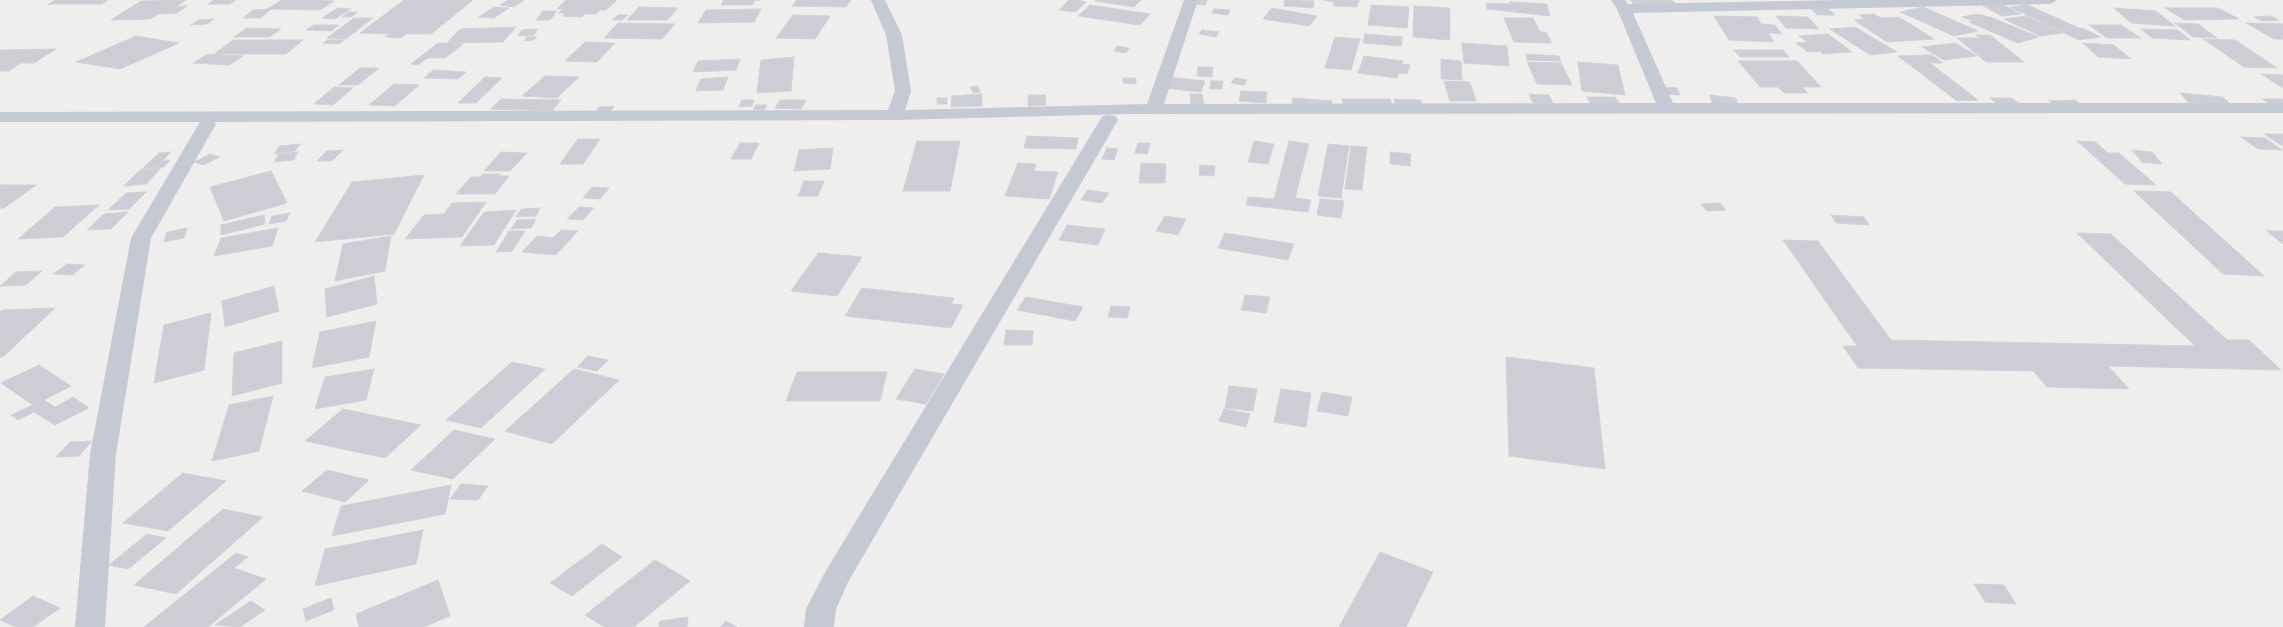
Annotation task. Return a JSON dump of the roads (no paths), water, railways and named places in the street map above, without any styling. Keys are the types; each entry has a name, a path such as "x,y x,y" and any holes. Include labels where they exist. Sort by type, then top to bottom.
{"street":[{"path":"878,0 894,35 904,91 895,115"},
{"path":"1154,109 1191,0"},
{"path":"1667,108 1621,4 2050,0"},
{"path":"0,123 207,124 1109,120 1667,108 2283,108"},
{"path":"0,117 895,115 1154,109 1329,116 2283,120"},
{"path":"819,627 822,609 835,580 1109,120"},
{"path":"90,627 102,454 141,238 207,124"}]}
